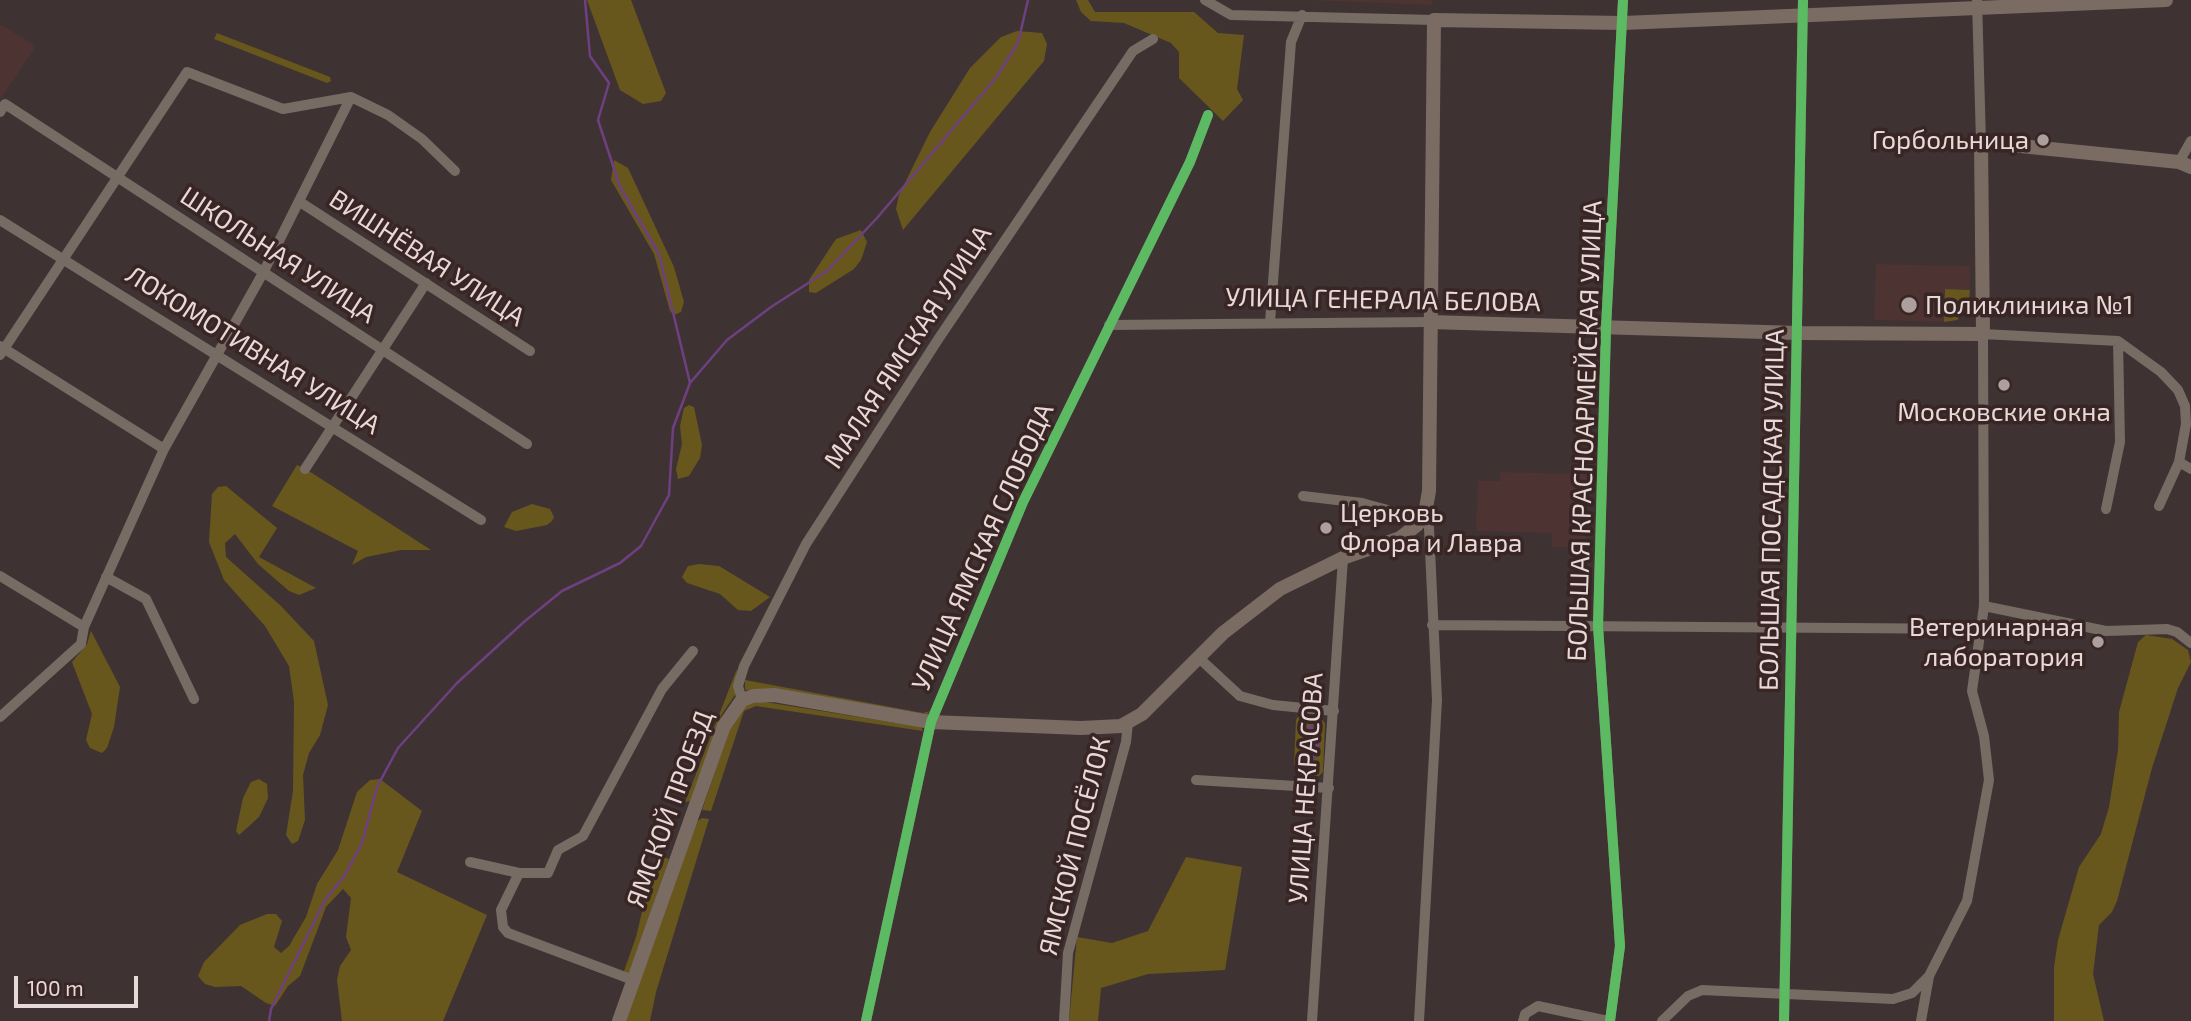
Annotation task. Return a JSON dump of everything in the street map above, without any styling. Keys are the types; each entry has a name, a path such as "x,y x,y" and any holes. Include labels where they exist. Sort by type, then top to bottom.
{"main road":[{"path":"1128,723 1223,633 1280,589 1343,558 1401,538 1422,516 1429,491 1434,20 1623,23 1802,17 1977,4 2166,0"},
{"path":"1983,334 1981,142 2185,164"},
{"name":"УЛИЦА ГЕНЕРАЛА БЕЛОВА","path":"1430,322 1798,333 1983,334"},
{"name":"ЯМСКОЙ ПРОЕЗД","path":"619,1021 724,726 742,700 774,695 931,722 1081,728 1128,723"}],"street":[{"path":"1205,0 1231,15 1434,20"},
{"name":"БОЛЬШАЯ КРАСНОАРМЕЙСКАЯ УЛИЦА","path":"1609,1021 1620,946 1598,626 1606,328 1623,0"},
{"name":"БОЛЬШАЯ ПОСАДСКАЯ УЛИЦА","path":"1784,1021 1802,0"},
{"path":"1977,4 1981,142"},
{"path":"1270,322 1291,42 1302,15"},
{"name":"МАЛАЯ ЯМСКАЯ УЛИЦА","path":"742,700 738,686 744,666 806,544 939,338 1133,51 1153,39"},
{"path":"164,449 1,350 119,179 187,72 283,109 351,97 388,115 422,139 455,171"},
{"path":"0,717 81,645 84,627 164,449 263,273 351,97"},
{"name":"ШКОЛЬНАЯ УЛИЦА","path":"2,108 119,179 527,444"},
{"name":"УЛИЦА ЯМСКАЯ СЛОБОДА","path":"866,1021 931,722 1023,502 1190,162 1208,115"},
{"path":"2185,164 2191,141"},
{"name":"ВИШНЁВАЯ УЛИЦА","path":"300,202 530,351"},
{"name":"ЛОКОМОТИВНАЯ УЛИЦА","path":"0,220 481,520"},
{"path":"305,469 426,283"},
{"name":"УЛИЦА ГЕНЕРАЛА БЕЛОВА","path":"1110,325 1430,322"},
{"path":"1922,1021 1929,976 1967,901 1989,780 1984,736 1972,691 1983,629 1984,606 1983,334"},
{"name":"УЛИЦА ГЕНЕРАЛА БЕЛОВА","path":"1983,334 2118,341"},
{"path":"2118,341 2161,372 2178,390 2185,406 2186,424 2179,462 2159,506"},
{"path":"2106,509 2120,442 2118,341"},
{"path":"2179,462 2191,469"},
{"path":"1303,496 1362,503 1422,516 1429,528 1437,700 1419,1021"},
{"name":"УЛИЦА НЕКРАСОВА","path":"1312,1021 1343,558"},
{"path":"0,576 84,627"},
{"path":"106,577 146,598 194,699"},
{"path":"1984,606 2106,631 2167,629 2177,632 2191,643"},
{"path":"1432,625 1983,629"},
{"path":"470,862 519,873 548,873 558,850 583,836 662,689 693,651"},
{"path":"1199,658 1240,696 1273,705 1334,712"},
{"name":"ЯМСКОЙ ПОСЁЛОК","path":"1064,1021 1068,953 1126,742 1128,723"},
{"path":"1196,780 1329,788"},
{"path":"519,873 501,910 503,927 508,933 633,980"},
{"path":"1662,1021 1689,996 1702,990 1893,999 1912,993 1929,976"},
{"path":"1523,1021 1525,1014 1538,1006 1609,1021"}],"shaded area":[{"path":"587,0 631,0 666,93 661,101 643,104 620,90"},
{"path":"1076,0 1088,0 1095,12 1194,12 1218,33 1244,35 1237,89 1243,100 1223,121 1179,78 1179,52 1171,43 1124,23 1091,21 1081,12"},
{"path":"1305,0 1432,0 1432,5"},
{"path":"0,24 36,46 0,100"},
{"path":"1017,31 1042,33 1047,44 1044,61 903,230 896,209 899,195 930,132 970,68 1001,37"},
{"path":"217,33 330,77 331,81 327,83 214,39"},
{"path":"614,160 628,168 674,267 684,302 681,312 674,315 670,311 654,254 611,180"},
{"path":"861,230 867,242 861,260 854,269 816,293 809,292 809,280 836,239"},
{"name":"Поликлиника №1","path":"1876,264 1970,266 1970,290 1945,289 1944,322 1874,320"},
{"path":"1945,289 1970,290 1968,308 1957,320 1944,322"},
{"path":"689,405 694,407 702,445 700,458 689,476 678,479 676,469 682,444 680,426 684,408"},
{"path":"297,465 431,550 401,550 366,557 352,565 358,551 272,506"},
{"path":"1500,472 1588,474 1586,548 1552,547 1552,533 1476,531 1478,481 1500,481"},
{"path":"226,486 277,528 259,557 316,588 299,595 289,591 258,564 235,534 225,543 226,557 281,606 314,641 328,705 320,735 309,753 303,775 305,820 298,841 292,844 286,835 293,791 294,702 289,666 265,626 224,580 209,542 212,494 218,487"},
{"path":"532,504 550,509 554,517 552,521 547,525 516,531 504,527 512,512"},
{"path":"688,566 719,566 770,597 751,611 738,610 720,594 687,583 682,577"},
{"path":"91,631 120,687 114,727 107,748 102,753 90,748 86,740 92,714 72,662 87,644"},
{"path":"2146,635 2172,639 2188,650 2191,662 2178,688 2152,768 2117,901 2112,912 2099,925 2093,974 2104,1021 2054,1021 2054,967 2058,940 2079,867 2101,834 2109,807 2118,750 2119,712 2138,642"},
{"path":"737,669 735,695 722,714 690,801 685,802"},
{"path":"745,680 923,713 930,711 927,714 771,689 745,690"},
{"path":"759,701 921,727 923,731 756,706 744,711 711,811 702,810 733,719 744,706"},
{"path":"1298,716 1320,718 1325,723 1323,772 1319,776 1305,775 1294,765","holes":["1311,725 1321,732 1319,754 1313,760 1306,733"]},
{"path":"1311,725 1321,732 1319,754 1313,760 1306,756 1305,750 1308,726"},
{"path":"259,779 267,784 268,798 259,817 239,835 236,831 243,798 251,782"},
{"path":"380,779 422,811 397,872 487,915 443,1021 342,1021 337,980 340,966 351,950 346,937 351,898 343,889 326,907 300,976 288,986 275,1006 241,986 215,987 205,984 198,976 204,962 240,925 267,914 276,914 282,921 274,947 281,953 289,946 306,917 317,884 338,850 357,792 370,780"},
{"path":"702,818 709,819 656,992 650,1021 626,1021 696,822"},
{"path":"656,854 669,859 630,974 623,974 636,937"},
{"path":"1186,857 1242,867 1225,970 1148,974 1101,988 1098,1021 1069,1021 1077,937 1112,943 1148,931"}],"waterway":[{"path":"269,1021 271,1009 325,900 345,875 362,843 377,787 398,748 457,683 525,621 562,591 620,563 641,546 669,495 673,428 690,383 659,254 620,187 598,120 609,83 590,56 585,0"},
{"path":"690,383 727,340 771,307 827,271 877,218 995,79 1018,43 1028,0"}],"cycle path":[{"path":"1610,1021 1620,946 1598,626 1606,328 1623,0"},
{"path":"1784,1021 1803,0"},
{"path":"866,1021 931,722 1023,502 1190,162 1208,115"}],"place":[{"name":"Горбольница","path":"2043,140"},
{"name":"Поликлиника №1","path":"1909,305"},
{"name":"Московские окна","path":"2004,385"},
{"name":"Церковь Флора и Лавра","path":"1326,528"},
{"name":"Ветеринарная лаборатория","path":"2098,642"}]}
